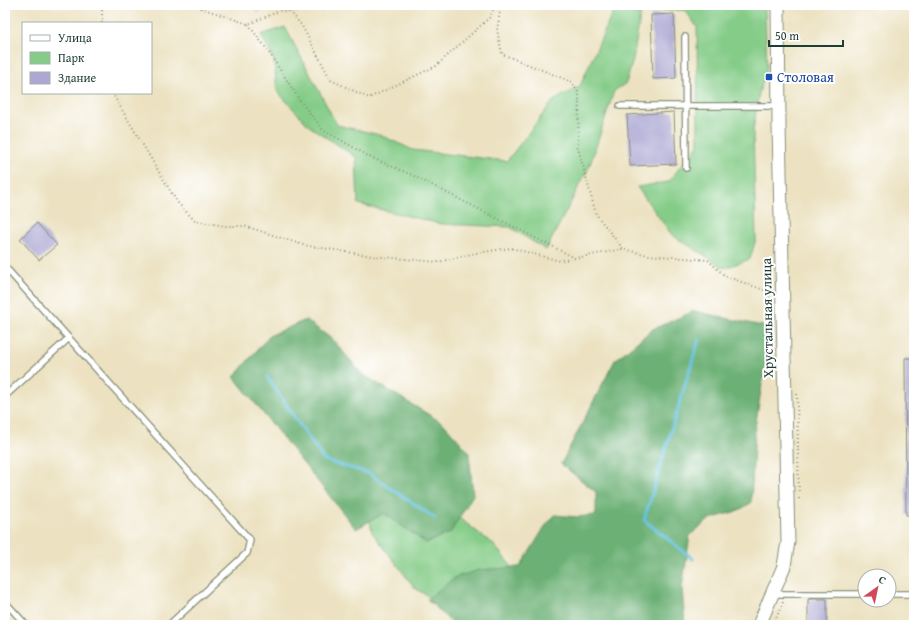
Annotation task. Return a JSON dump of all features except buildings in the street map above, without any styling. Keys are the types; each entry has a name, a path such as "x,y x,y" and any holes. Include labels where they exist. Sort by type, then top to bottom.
{"street":[{"name":"Хрустальная улица","path":"759,625 784,566 788,542 784,312 778,106 778,5"}],"lane":[{"path":"685,37 686,168"},
{"path":"620,106 778,106"},
{"path":"5,267 250,540 247,553 169,625"},
{"path":"5,396 69,338"},
{"path":"773,594 857,594"},
{"path":"897,594 914,594"},
{"path":"5,602 26,625"}],"path":[{"path":"102,5 102,22"},
{"path":"198,5 202,8 248,24 266,48 301,102 323,130 370,157 412,175 575,258"},
{"path":"285,5 302,26 331,80 369,98 436,66 489,18 496,5"},
{"path":"248,24 280,11 299,10 307,5"},
{"path":"501,5 497,30 502,54 572,82 579,94 578,148 596,214 623,249"},
{"path":"113,94 177,202 195,221 225,226 245,226 303,245 372,256 438,262 476,253 511,248 560,261 623,249 648,255 708,260 725,276 764,290 784,312"}],"green space":[{"path":"616,5 764,5 767,69 759,93 753,130 756,239 750,259 725,268 672,235 637,187 668,182 698,145 697,27 685,10 641,11 633,60 626,83 614,91 590,165 546,250 510,227 441,224 358,204 356,157 309,126 277,91 274,60 261,35 285,27 337,125 380,135 413,150 507,161 553,101 580,86"},
{"path":"694,311 771,328 755,428 751,503 737,511 710,519 690,535 682,588 685,625 454,625 427,599 456,577 479,570 520,567 546,525 555,515 577,517 596,515 596,492 561,464 615,360 653,329"},
{"path":"306,320 333,340 362,374 444,424 469,452 473,495 450,533 426,543 384,513 356,529 234,377 269,336"},
{"path":"366,497 436,500 493,544 531,590 461,617 415,588 372,532"}],"waterway":[{"path":"254,5 258,11"},
{"path":"693,559 644,520 699,339"},
{"path":"267,377 324,460 368,473 435,518"}],"place":[{"name":"Столовая","path":"769,77"}]}
